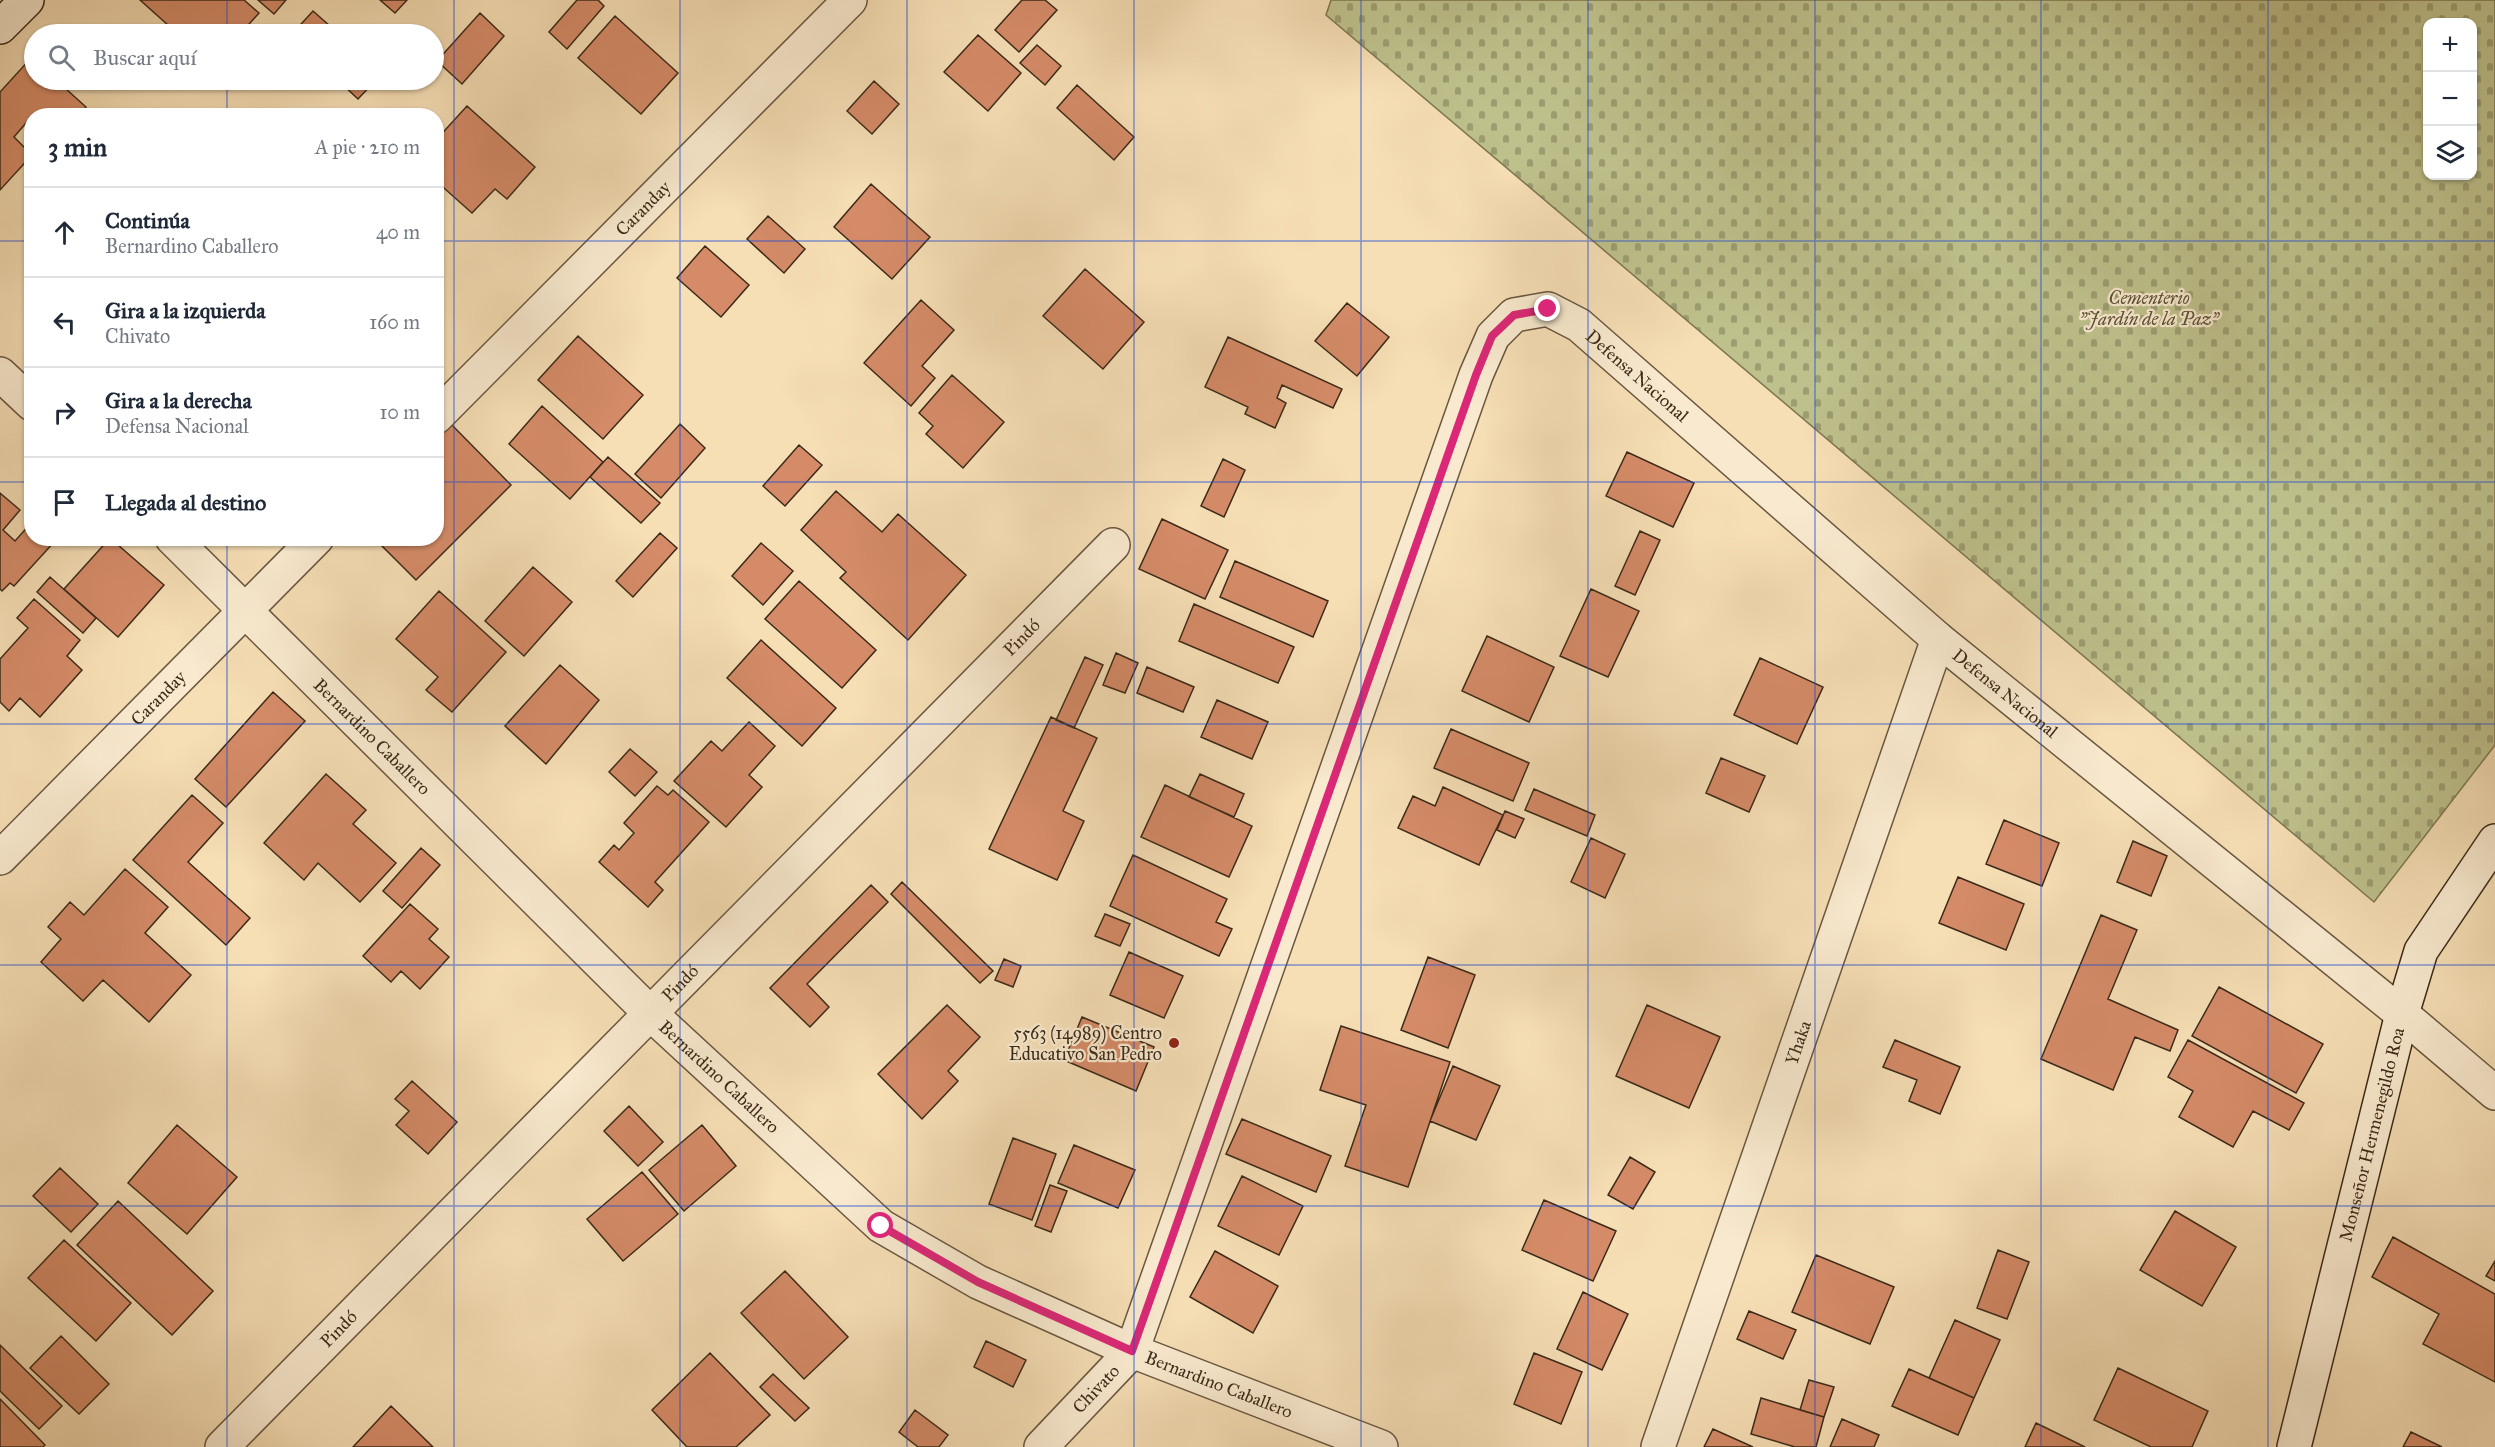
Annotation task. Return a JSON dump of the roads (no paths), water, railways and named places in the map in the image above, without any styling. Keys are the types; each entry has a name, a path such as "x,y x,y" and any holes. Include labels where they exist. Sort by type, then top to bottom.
{"street":[{"path":"0,27 27,0"},
{"name":"Caranday","path":"444,409 850,0"},
{"name":"Defensa Nacional","path":"1514,315 1548,309 1579,325 1938,639 2402,1014 2495,1093"},
{"name":"Chivato","path":"1041,1447 1132,1351 1476,375 1492,336 1514,315"},
{"path":"0,374 24,396"},
{"name":"Pindó","path":"222,1447 1113,545"},
{"name":"Bernardino Caballero","path":"180,546 651,1014 881,1226 978,1282 1132,1351 1381,1447"},
{"name":"Caranday","path":"0,858 309,546"},
{"name":"Yhaka","path":"1658,1447 1938,639"},
{"name":"Monseñor Hermenegildo Roa","path":"2294,1447 2402,1014 2421,951 2495,841"}],"place":[{"name":"5563 (14989) Centro Educativo San Pedro","path":"1174,1043"}],"park label":[{"name":"Cementerio \"Jardín de la Paz\"","path":"2149,308"}]}
